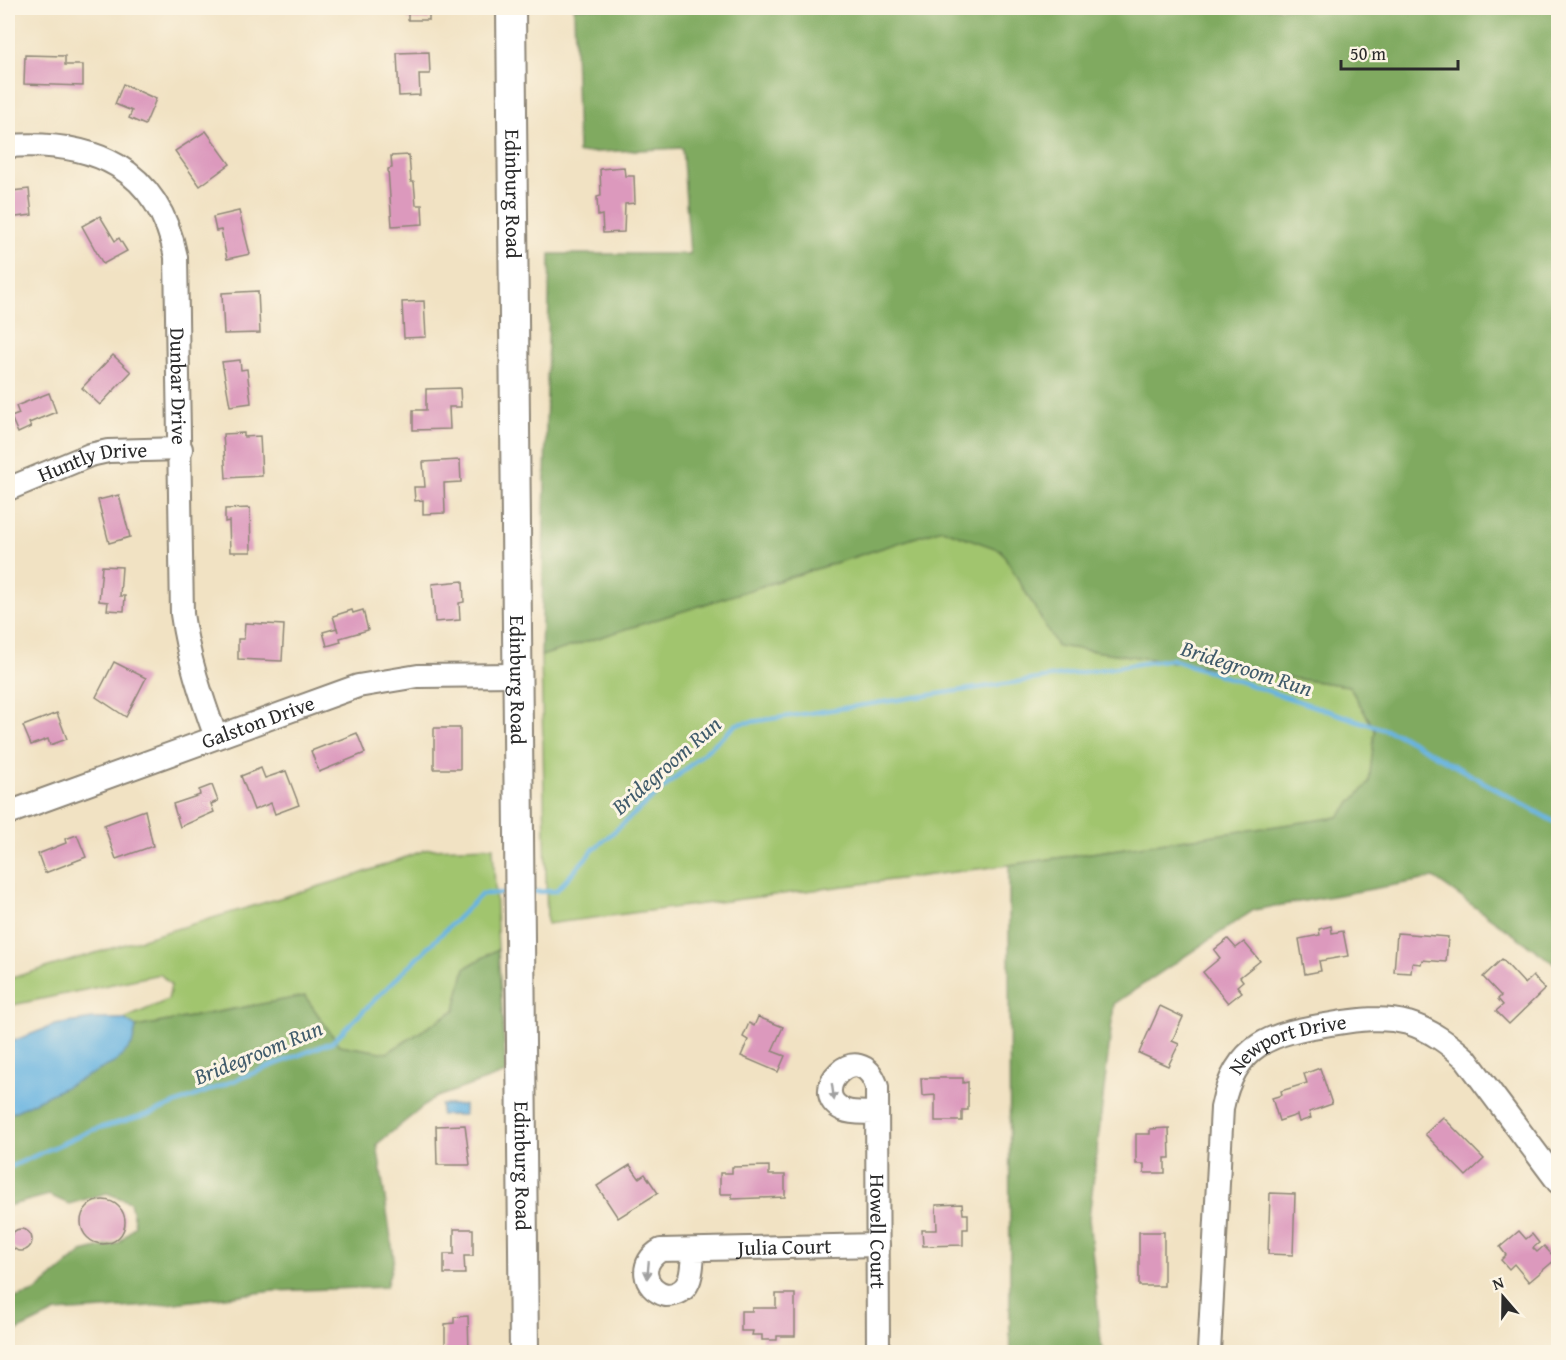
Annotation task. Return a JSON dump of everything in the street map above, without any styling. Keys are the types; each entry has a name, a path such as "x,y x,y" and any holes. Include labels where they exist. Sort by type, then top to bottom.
{"main road":[{"name":"Edinburg Road","path":"511,8 524,1353"}],"street":[{"name":"Dunbar Drive","path":"8,146 59,147 101,156 139,181 164,216 176,257 182,614 195,680 216,737"},
{"name":"Huntly Drive","path":"8,489 90,455 108,451 181,450"},
{"name":"Galston Drive","path":"8,813 358,686 417,676 517,675"},
{"name":"Newport Drive","path":"1209,1353 1224,1099 1234,1071 1244,1058 1271,1036 1287,1031 1361,1019 1384,1019 1408,1023 1429,1032 1448,1043 1466,1059 1558,1182"},
{"name":"Howell Court","path":"876,1113 878,1353"},
{"name":"Julia Court","path":"693,1250 878,1245"}],"green space":[{"path":"574,8 1558,8 1558,966 1434,878 1254,910 1114,1004 1089,1218 1102,1352 1010,1352 1009,865 1338,817 1369,783 1375,730 1349,686 1057,646 1001,550 942,529 541,656 550,254 690,254 682,148 578,153"},
{"path":"942,529 1001,550 1058,646 1349,686 1375,730 1369,783 1338,817 1009,865 547,924 541,656"},
{"path":"493,847 498,949 465,968 455,1010 387,1053 339,1045 305,996 136,1027 124,1019 168,1000 171,985 160,974 8,1006 8,979 357,875 428,849"},
{"path":"498,949 506,1073 434,1098 377,1144 394,1259 386,1287 273,1291 151,1306 56,1312 8,1335 8,1300 35,1292 82,1252 119,1243 135,1225 130,1202 107,1193 69,1204 49,1195 8,1206 8,1115 132,1045 136,1027 305,996 339,1045 387,1053 455,1010 465,968"}],"water":[{"path":"93,1019 124,1019 136,1027 132,1045 116,1062 8,1115 8,1043 55,1025"},
{"path":"441,1105 464,1105 464,1115 441,1115"}],"building":[{"path":"408,8 429,8 429,20 408,20"},
{"path":"429,52 430,74 419,74 420,95 399,96 397,53"},
{"path":"25,55 65,56 65,65 83,65 83,86 24,84"},
{"path":"123,84 156,99 145,125 129,118 132,111 115,104"},
{"path":"206,131 230,164 200,186 175,151"},
{"path":"409,155 411,182 414,182 416,205 422,205 423,224 392,226 388,169 392,168 391,156"},
{"path":"624,167 625,176 634,176 635,203 625,204 624,232 603,233 602,215 598,216 597,197 601,196 600,169"},
{"path":"29,189 32,215 8,218 8,196 13,195 12,191"},
{"path":"239,211 250,254 227,259 221,230 216,231 213,217"},
{"path":"100,216 115,241 119,238 127,251 103,264 82,226"},
{"path":"258,291 260,333 224,334 222,293"},
{"path":"424,301 426,337 404,338 402,302"},
{"path":"113,355 131,372 100,405 82,388"},
{"path":"240,360 241,370 247,369 251,403 230,406 222,362"},
{"path":"460,388 461,407 449,407 450,429 413,430 413,410 426,410 426,389"},
{"path":"49,393 56,412 29,423 31,427 18,433 11,417 19,414 16,406"},
{"path":"244,433 244,437 260,436 262,476 226,478 223,434"},
{"path":"460,460 461,482 444,483 445,513 423,514 423,500 415,501 414,487 425,487 423,462"},
{"path":"119,495 130,537 109,543 98,500"},
{"path":"250,508 251,552 230,552 229,521 225,522 225,509"},
{"path":"102,566 122,567 120,596 125,596 124,611 107,610 108,602 99,601"},
{"path":"463,581 464,602 459,603 460,620 435,622 432,584"},
{"path":"352,610 353,613 363,610 368,630 340,638 341,642 327,646 323,632 337,628 333,616"},
{"path":"245,623 284,625 282,661 238,659 238,639 244,639"},
{"path":"114,662 146,678 126,717 96,697"},
{"path":"57,713 67,739 50,745 48,739 31,745 23,726"},
{"path":"434,728 460,728 460,769 434,769"},
{"path":"357,733 365,753 319,772 311,751"},
{"path":"261,768 265,778 286,771 299,805 275,814 271,803 254,810 241,776"},
{"path":"212,785 218,801 211,804 214,812 180,827 173,804 200,795 199,790"},
{"path":"145,810 153,846 116,859 104,825"},
{"path":"77,835 86,857 45,873 38,854 66,843 65,839"},
{"path":"1331,926 1332,933 1343,931 1348,956 1319,961 1321,971 1305,974 1299,939 1320,935 1319,929"},
{"path":"1397,933 1448,937 1446,962 1422,960 1421,964 1412,963 1411,973 1394,972"},
{"path":"1228,939 1236,948 1244,942 1260,961 1240,977 1243,981 1237,986 1242,992 1228,1003 1203,972 1220,958 1214,950"},
{"path":"1502,959 1525,984 1533,976 1545,989 1509,1024 1496,1011 1503,1005 1498,999 1501,996 1483,977"},
{"path":"1160,1006 1183,1017 1172,1041 1179,1044 1168,1066 1139,1053"},
{"path":"758,1017 783,1027 772,1051 785,1056 778,1072 741,1056 748,1040 743,1037 749,1023 754,1026"},
{"path":"1320,1068 1332,1104 1309,1112 1311,1118 1299,1122 1297,1115 1279,1121 1272,1098 1282,1095 1281,1091 1307,1083 1304,1074"},
{"path":"921,1078 963,1078 963,1083 968,1082 968,1110 962,1110 962,1121 935,1121 935,1095 922,1096"},
{"path":"1443,1117 1484,1159 1466,1176 1425,1134"},
{"path":"465,1125 470,1165 437,1165 436,1126"},
{"path":"1169,1128 1170,1158 1165,1158 1165,1173 1144,1173 1144,1164 1136,1164 1136,1134 1150,1134 1150,1129"},
{"path":"630,1165 639,1178 645,1174 658,1193 618,1218 597,1186"},
{"path":"769,1166 769,1175 785,1175 785,1197 732,1199 732,1194 720,1194 720,1173 732,1173 732,1167"},
{"path":"1270,1193 1295,1194 1293,1255 1268,1254"},
{"path":"103,1200 118,1207 125,1222 118,1237 103,1244 88,1237 81,1222 88,1207"},
{"path":"962,1204 963,1214 968,1214 968,1229 963,1229 963,1245 923,1246 922,1230 937,1230 936,1205"},
{"path":"21,1229 29,1232 32,1240 29,1248 21,1251 13,1248 10,1240 13,1232"},
{"path":"454,1229 473,1229 473,1256 464,1256 465,1274 444,1274 444,1254 454,1254"},
{"path":"1519,1231 1526,1239 1532,1234 1539,1243 1533,1248 1537,1252 1544,1246 1556,1259 1529,1282 1514,1264 1509,1269 1501,1260 1506,1255 1500,1247"},
{"path":"1139,1232 1164,1232 1164,1286 1139,1286"},
{"path":"776,1294 795,1294 795,1336 777,1336 777,1340 762,1340 762,1335 752,1335 753,1331 741,1331 741,1311 752,1311 752,1308 776,1308"},
{"path":"468,1316 469,1353 445,1353 445,1324 454,1323 454,1317"}],"waterway":[{"name":"Bridegroom Run","path":"530,892 556,891 594,849 737,724 1171,659 1398,734 1558,824"},
{"name":"Bridegroom Run","path":"8,1168 92,1130 152,1113 332,1042 482,894 510,893"}]}
